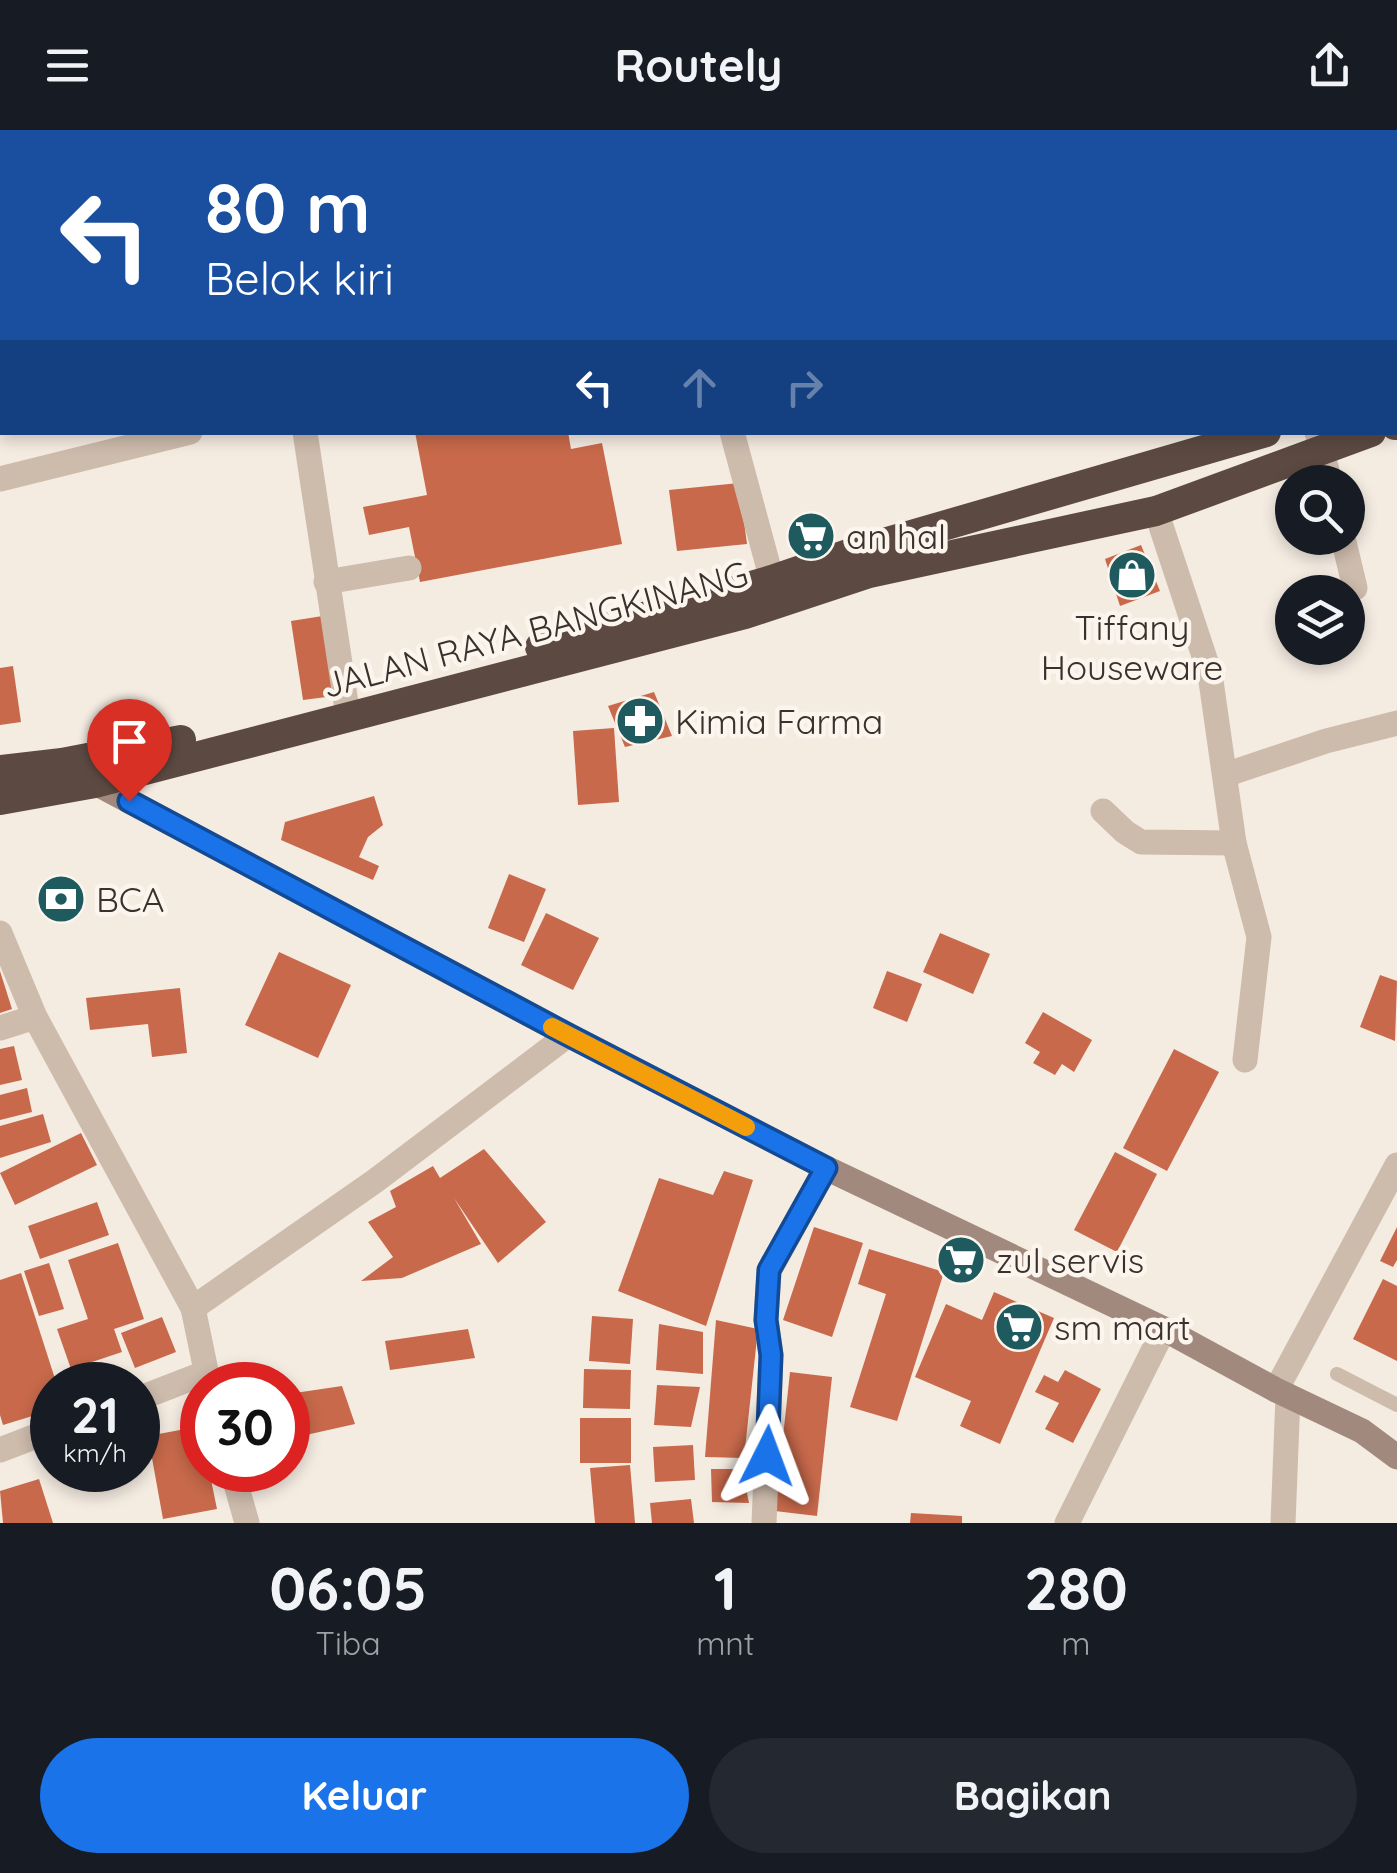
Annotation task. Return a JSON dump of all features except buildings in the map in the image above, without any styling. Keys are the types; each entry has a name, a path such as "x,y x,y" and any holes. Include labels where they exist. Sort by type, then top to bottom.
{"highway":[{"name":"JALAN RAYA BANGKINANG","path":"0,800 95,783 745,614 865,562 1257,435"},
{"name":"JALAN RAYA BANGKINANG","path":"0,770 62,764 142,749 346,703 772,580 1156,511 1320,440 1352,435"}],"street":[{"path":"0,479 108,442 165,435"},
{"path":"306,435 346,703"},
{"path":"733,435 772,580"},
{"path":"1320,440 1326,465"},
{"path":"1156,511 1210,674 1234,843 1258,936 1245,1060"},
{"path":"326,582 409,568"},
{"path":"1225,776 1326,741 1397,723"},
{"path":"62,764 568,1035 826,1168 1164,1330 1362,1432 1397,1457"},
{"path":"1102,810 1141,842 1234,843"},
{"path":"0,933 36,1017 192,1308 203,1362"},
{"path":"0,1028 36,1017"},
{"path":"192,1308 376,1181 568,1035"},
{"path":"1284,1523 1282,1393 1397,1165"},
{"path":"764,1523 771,1355 766,1320 769,1270 826,1168"},
{"path":"1067,1523 1164,1330"},
{"path":"0,1450 30,1438"},
{"path":"238,1492 246,1523"}],"lane":[{"path":"1338,1374 1397,1405"}],"slow traffic":[{"path":"552,1027 746,1127"}],"place":[{"name":"an hal","path":"811,536"},
{"name":"Tiffany Houseware","path":"1132,575"},
{"name":"Kimia Farma","path":"640,721"},
{"name":"BCA","path":"61,899"},
{"name":"zul servis","path":"961,1260"},
{"name":"sm mart","path":"1019,1327"}],"route":[{"path":"129,801 826,1168 769,1270 767,1456"}]}
